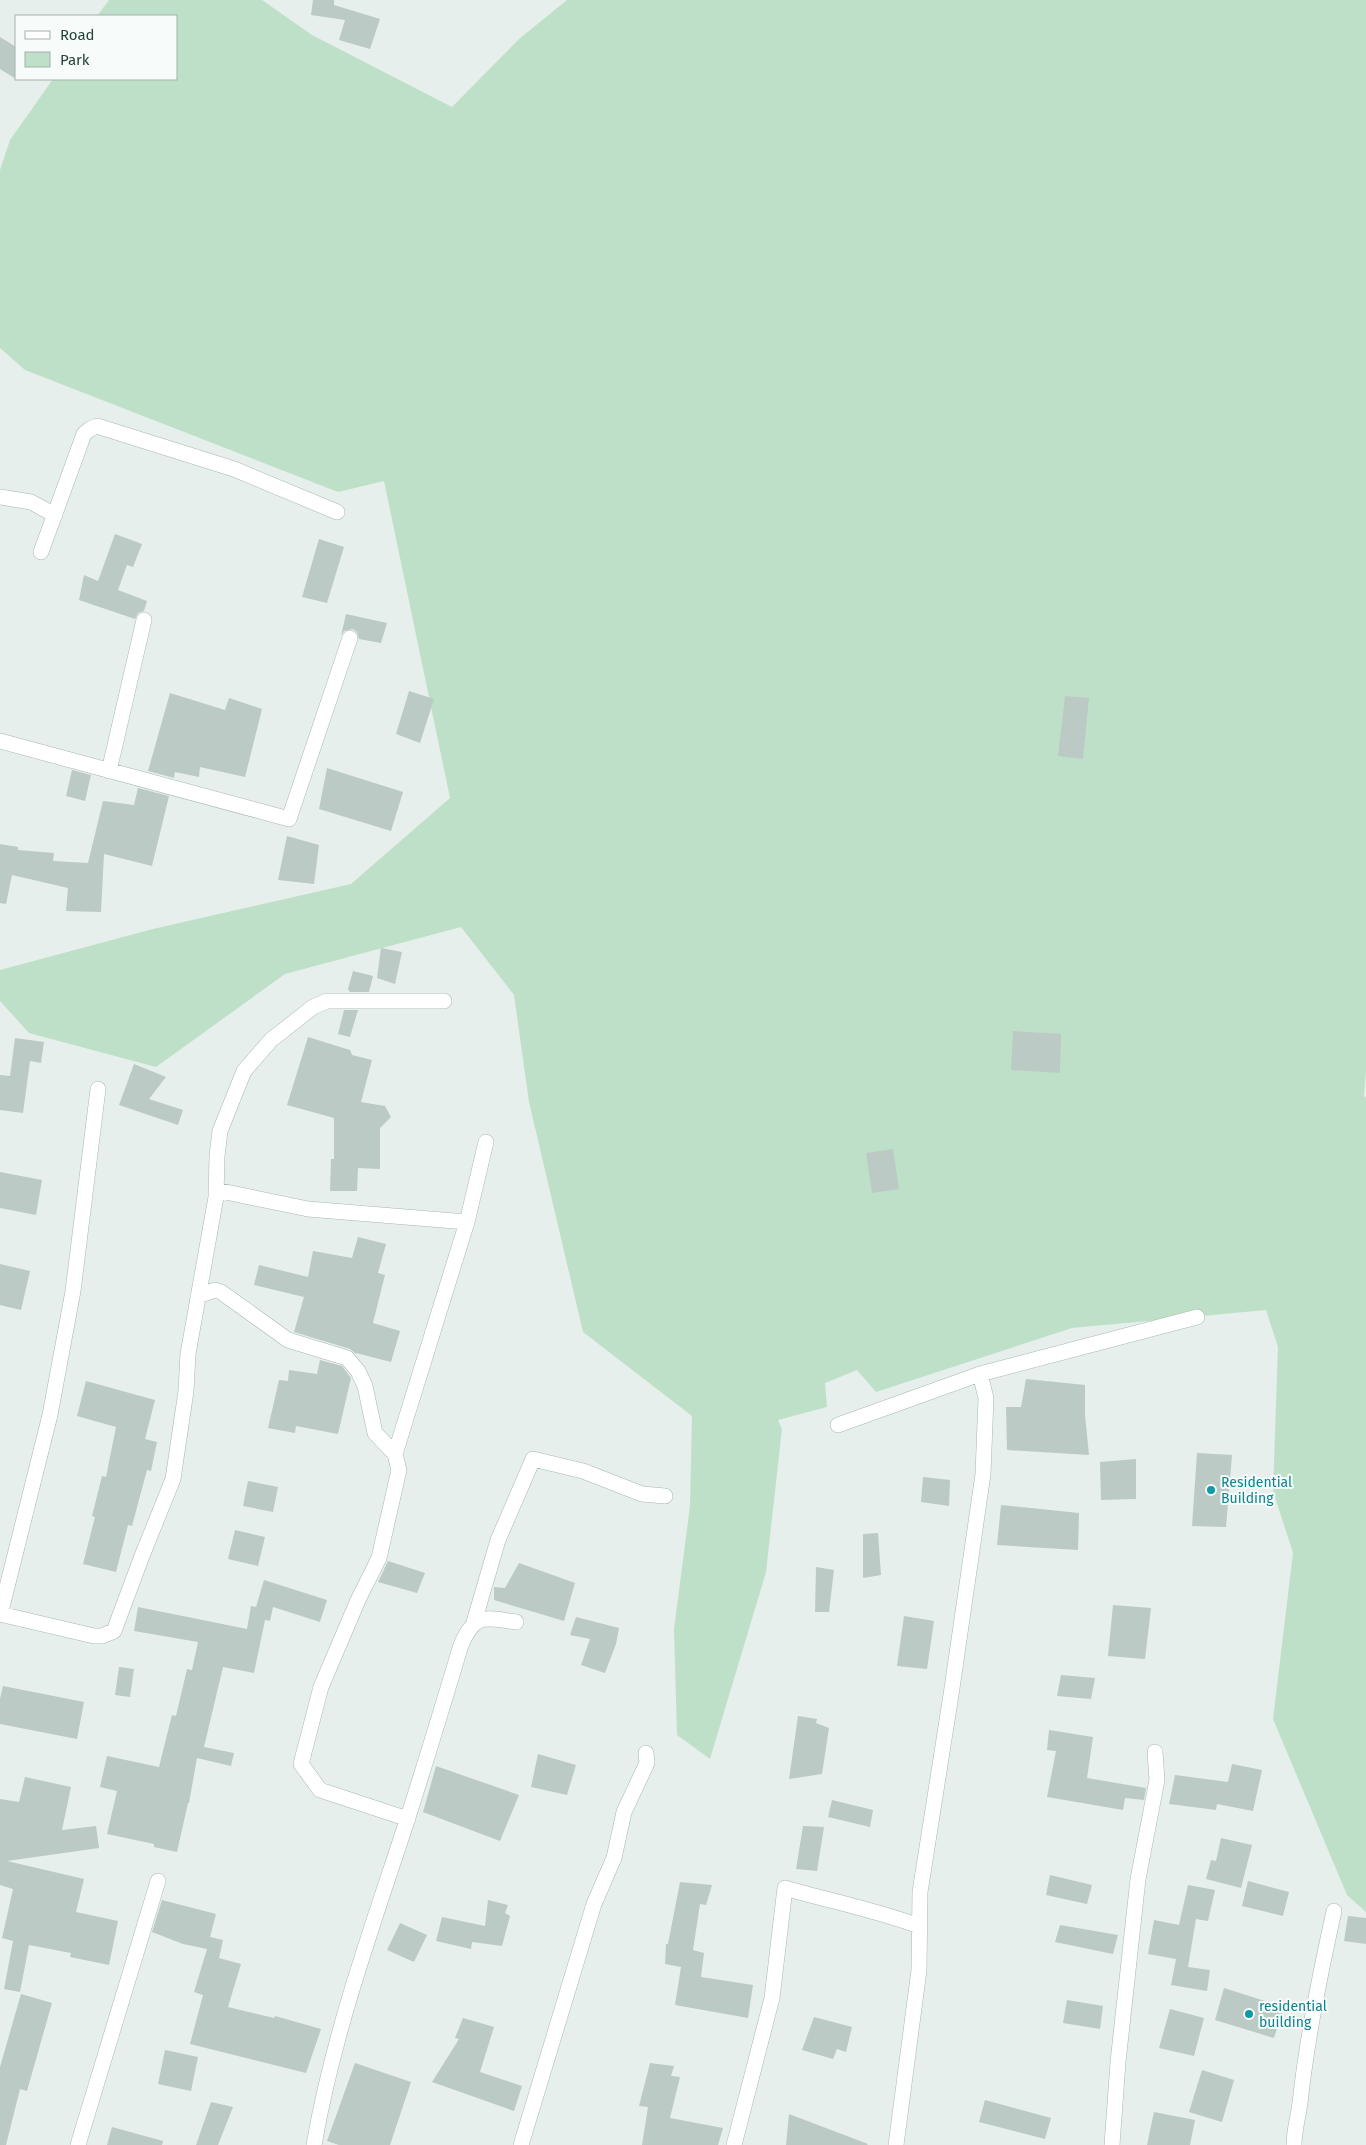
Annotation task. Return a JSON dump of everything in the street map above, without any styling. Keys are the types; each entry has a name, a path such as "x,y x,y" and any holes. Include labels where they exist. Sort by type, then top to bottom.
{"street":[{"path":"41,552 84,434 97,426 234,469 337,512"},
{"path":"0,497 31,502 55,515"},
{"path":"109,771 144,620"},
{"path":"0,741 289,819 350,638"},
{"path":"98,1089 73,1291 50,1415 0,1614 94,1636 102,1636 114,1631 174,1479 186,1390 187,1361 216,1190 220,1130 244,1071 271,1040 313,1007 327,1001 444,1001"},
{"path":"395,1454 467,1222 486,1142"},
{"path":"216,1190 308,1209 467,1222"},
{"path":"198,1296 215,1290 222,1292 288,1340 347,1358 358,1371 365,1386 375,1433 395,1454 399,1470 379,1558 358,1600 321,1687 300,1764 320,1790 408,1819"},
{"path":"838,1426 980,1374 1197,1318"},
{"path":"896,2145 919,1970 920,1892 983,1474 986,1398 980,1374"},
{"path":"314,2145 323,2091 366,1945 408,1819 461,1645 474,1622 498,1540 533,1458 583,1471 642,1494 665,1496"},
{"path":"474,1622 486,1619 516,1622"},
{"path":"1112,2145 1118,2062 1138,1879 1157,1780 1154,1752"},
{"path":"521,2145 594,1904 614,1858 624,1812 646,1763 646,1753"},
{"path":"78,2145 158,1881"},
{"path":"734,2145 772,1998 785,1888 834,1902 884,1913 919,1926"},
{"path":"1294,2145 1294,2129 1299,2111 1306,2049 1334,1911"}],"green space":[{"path":"109,0 262,0 312,35 452,107 519,39 567,0 1366,0 1366,1071 1364,1096 1366,1098 1366,1912 1347,1895 1273,1719 1293,1553 1273,1491 1278,1347 1266,1310 1072,1328 876,1392 857,1370 825,1383 827,1407 778,1420 782,1429 766,1572 710,1759 677,1735 674,1629 690,1506 692,1416 583,1332 529,1102 514,995 461,927 285,974 156,1067 29,1033 0,1001 0,970 153,929 351,884 450,798 384,481 338,492 25,370 0,348 0,170 10,140 52,80 178,80 178,15 98,15"}],"building":[{"path":"313,0 334,0 334,5 380,19 370,49 339,40 345,20 311,15"},
{"path":"0,37 15,46 15,78 0,69"},
{"path":"115,534 142,544 133,567 127,565 118,590 147,601 144,611 138,613 135,619 79,600 84,575 98,581"},
{"path":"319,539 344,547 327,603 302,597"},
{"path":"346,614 387,623 381,643 359,639 357,632 353,629 344,631 341,636"},
{"path":"409,691 434,699 420,743 396,734"},
{"path":"170,693 225,710 229,698 262,709 245,777 200,767 199,777 175,772 174,778 148,771"},
{"path":"1065,696 1089,698 1083,759 1058,756"},
{"path":"327,768 403,792 391,831 319,809"},
{"path":"72,770 91,775 85,801 66,796"},
{"path":"138,788 169,796 152,866 104,854 101,912 66,911 68,888 12,875 6,904 0,903 0,844 18,847 18,850 54,853 53,861 88,863 103,801 134,805"},
{"path":"287,836 319,845 314,884 278,880"},
{"path":"381,948 402,952 395,984 377,978"},
{"path":"353,971 373,976 369,992 350,992 348,989"},
{"path":"344,1010 358,1010 350,1037 338,1034"},
{"path":"1013,1031 1061,1034 1060,1073 1011,1070"},
{"path":"308,1037 350,1050 352,1055 372,1060 361,1102 385,1106 391,1117 380,1128 380,1169 358,1168 357,1191 330,1191 331,1159 334,1159 334,1118 287,1105"},
{"path":"15,1038 44,1042 41,1063 30,1061 23,1113 0,1110 0,1075 10,1076"},
{"path":"134,1064 166,1077 149,1099 183,1110 178,1125 119,1105"},
{"path":"893,1149 899,1189 872,1193 866,1153"},
{"path":"0,1172 42,1180 36,1215 0,1208"},
{"path":"358,1237 386,1244 378,1273 385,1275 373,1323 400,1331 391,1362 356,1354 350,1349 294,1332 304,1297 254,1285 259,1265 308,1277 313,1251 352,1258"},
{"path":"0,1264 30,1271 21,1310 0,1305"},
{"path":"320,1360 342,1366 351,1378 338,1434 296,1426 295,1433 268,1428 279,1380 288,1381 289,1370 317,1374"},
{"path":"1026,1379 1085,1385 1085,1415 1089,1455 1007,1450 1006,1407 1021,1407"},
{"path":"86,1381 155,1400 145,1439 157,1442 151,1471 147,1470 132,1526 128,1525 116,1572 83,1564 95,1517 92,1516 102,1476 106,1477 116,1427 77,1416"},
{"name":"Residential Building","path":"1197,1453 1232,1455 1226,1527 1192,1526"},
{"path":"1136,1459 1136,1499 1101,1500 1100,1462"},
{"path":"923,1477 950,1480 949,1506 921,1502"},
{"path":"248,1481 278,1487 273,1512 243,1506"},
{"path":"1001,1505 1079,1513 1078,1550 997,1545"},
{"path":"235,1530 265,1537 258,1566 228,1559"},
{"path":"878,1533 881,1575 863,1578 863,1534"},
{"path":"388,1561 425,1573 417,1593 378,1582"},
{"path":"519,1563 575,1583 564,1621 494,1600 494,1587 505,1588"},
{"path":"816,1567 834,1570 829,1612 815,1612"},
{"path":"264,1580 327,1600 320,1622 273,1607 270,1621 265,1620 254,1673 223,1667 204,1747 234,1753 231,1766 197,1758 189,1803 177,1852 154,1847 154,1844 107,1834 117,1791 100,1787 107,1756 159,1767 172,1715 176,1716 187,1669 192,1670 198,1642 134,1631 138,1607 247,1629 251,1606 256,1607"},
{"path":"1113,1605 1151,1608 1145,1659 1108,1656"},
{"path":"904,1616 934,1621 927,1669 897,1666"},
{"path":"576,1617 619,1628 616,1644 605,1673 581,1665 590,1639 570,1635"},
{"path":"119,1667 134,1669 130,1697 115,1695"},
{"path":"1061,1675 1095,1678 1091,1699 1057,1696"},
{"path":"3,1686 84,1702 77,1739 0,1724 0,1699"},
{"path":"798,1716 817,1719 816,1723 829,1728 822,1774 789,1779"},
{"path":"1049,1730 1093,1737 1087,1778 1146,1788 1144,1800 1125,1798 1123,1810 1047,1797 1056,1751 1047,1750"},
{"path":"538,1754 576,1765 567,1795 531,1787"},
{"path":"1232,1764 1262,1770 1253,1811 1217,1804 1216,1810 1169,1804 1175,1775 1228,1782"},
{"path":"436,1766 519,1795 500,1841 423,1812"},
{"path":"25,1777 71,1787 62,1830 96,1826 99,1848 7,1861 84,1879 76,1912 118,1921 109,1965 70,1957 71,1953 29,1945 20,1992 4,1989 13,1941 2,1938 13,1889 0,1885 0,1799 19,1802"},
{"path":"832,1800 873,1810 870,1827 828,1817"},
{"path":"803,1826 824,1827 817,1871 796,1869"},
{"path":"1221,1838 1252,1845 1241,1888 1206,1879 1211,1860 1216,1861"},
{"path":"1050,1875 1092,1885 1087,1904 1046,1895"},
{"path":"1248,1881 1289,1892 1283,1916 1242,1906"},
{"path":"680,1882 712,1885 706,1905 700,1904 693,1950 704,1953 701,1977 753,1985 748,2018 675,2005 681,1967 665,1964 666,1944 668,1944"},
{"path":"1188,1885 1215,1890 1208,1921 1196,1919 1188,1967 1210,1970 1207,1991 1171,1985 1176,1959 1148,1954 1154,1920 1179,1925"},
{"path":"162,1900 216,1914 210,1937 223,1940 219,1958 241,1964 228,2007 274,2018 275,2016 321,2029 306,2073 190,2044 203,1995 194,1992 207,1949 183,1944 152,1932"},
{"path":"488,1900 508,1905 505,1913 510,1916 502,1946 472,1942 471,1949 436,1941 442,1917 485,1926"},
{"path":"1348,1916 1366,1918 1366,1944 1344,1941"},
{"path":"400,1923 427,1935 414,1962 387,1950"},
{"path":"1060,1925 1118,1935 1113,1954 1055,1942"},
{"name":"residential building","path":"1224,1988 1284,2007 1274,2038 1215,2020"},
{"path":"21,1994 52,2003 27,2091 20,2089 6,2145 0,2145 0,2067"},
{"path":"1067,2000 1103,2006 1100,2029 1063,2023"},
{"path":"1170,2009 1204,2018 1194,2056 1159,2048"},
{"path":"814,2017 852,2027 846,2052 837,2049 833,2059 802,2050"},
{"path":"463,2018 494,2027 480,2072 522,2086 514,2111 432,2082 459,2039 455,2038"},
{"path":"165,2050 198,2057 191,2091 158,2084"},
{"path":"355,2063 411,2082 390,2145 339,2145 327,2141"},
{"path":"650,2063 674,2066 671,2076 680,2077 670,2118 723,2128 718,2145 642,2145 648,2107 639,2106"},
{"path":"1202,2070 1234,2080 1222,2122 1189,2112"},
{"path":"985,2100 1051,2118 1045,2139 979,2122"},
{"path":"211,2102 233,2107 218,2145 196,2145"},
{"path":"1154,2112 1195,2120 1190,2145 1147,2145"},
{"path":"789,2114 868,2144 786,2145"},
{"path":"112,2127 163,2141 162,2145 107,2145"}],"place":[{"name":"Residential Building","path":"1211,1490"},
{"name":"residential building","path":"1249,2014"}]}
